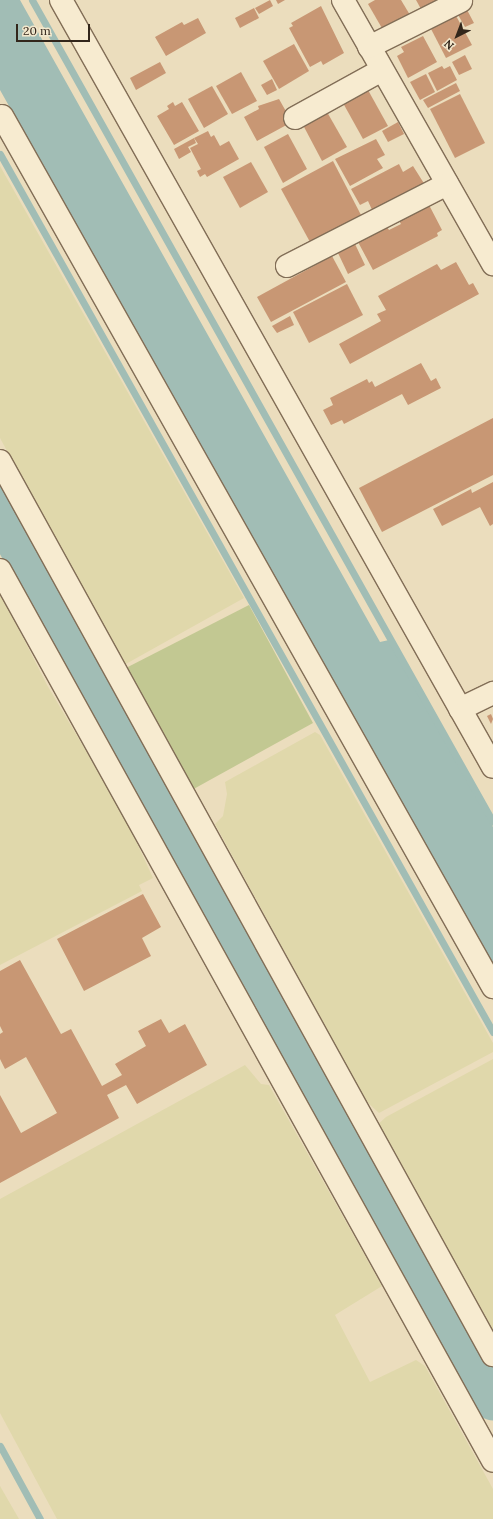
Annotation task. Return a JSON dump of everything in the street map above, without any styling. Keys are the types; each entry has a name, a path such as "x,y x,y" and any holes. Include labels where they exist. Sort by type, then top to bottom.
{"street":[{"path":"61,0 493,767"},
{"path":"343,0 493,264"},
{"path":"369,46 461,1"},
{"path":"295,118 382,70"},
{"path":"1,116 493,987"},
{"path":"287,266 447,184"},
{"path":"0,461 493,1355"},
{"path":"0,570 493,1461"},
{"path":"460,709 493,692"}],"shaded area":[{"path":"0,166 244,598 124,665 0,438"},
{"path":"0,592 47,685 125,817 153,878 139,885 142,891 0,965"},
{"path":"315,732 320,735 493,1043 493,1052 379,1113 366,1101 215,824 223,816 227,794 225,782"},
{"path":"493,1059 493,1339 375,1127 386,1117"},
{"path":"245,1065 261,1084 269,1085 382,1286 335,1315 370,1382 416,1360 425,1366 493,1489 493,1519 57,1519 0,1413 0,1199"},
{"path":"0,1486 19,1519 0,1519"}],"green space":[{"path":"249,605 313,723 190,791 122,670"}],"water":[{"path":"0,0 20,0 380,642 389,640 493,827 493,965 0,90"}],"building":[{"path":"270,0 273,6 259,14 255,8"},
{"path":"276,0 285,0 278,4"},
{"path":"375,0 401,0 410,15 383,30 368,4"},
{"path":"416,0 438,0 421,9"},
{"path":"321,6 344,53 323,65 321,61 310,67 289,28 293,26 291,23"},
{"path":"254,8 259,18 240,28 235,18"},
{"path":"466,8 474,23 465,27 457,13"},
{"path":"455,14 472,45 446,58 430,27"},
{"path":"198,18 206,33 166,56 155,37 182,22 184,25"},
{"path":"423,36 437,62 408,78 397,56 404,52 401,47"},
{"path":"294,44 309,71 279,89 263,61"},
{"path":"465,55 472,69 459,75 452,62"},
{"path":"160,62 166,73 136,90 130,78"},
{"path":"442,66 444,69 450,66 457,80 437,91 428,73"},
{"path":"241,72 257,101 232,114 216,86"},
{"path":"426,74 435,92 420,100 410,82"},
{"path":"272,79 277,90 267,95 261,85"},
{"path":"456,83 460,91 428,108 423,100"},
{"path":"212,86 228,114 204,128 188,99"},
{"path":"368,90 388,126 363,139 343,103"},
{"path":"460,94 485,143 455,158 430,109"},
{"path":"279,99 292,122 257,141 244,117 259,109 258,106"},
{"path":"173,102 175,106 182,102 199,131 174,145 157,116 169,109 167,106"},
{"path":"327,112 347,147 322,161 303,125"},
{"path":"398,122 404,134 388,142 382,131"},
{"path":"208,131 211,137 214,135 220,146 229,141 239,159 207,177 205,174 200,177 197,171 201,169 190,148 198,144 194,138"},
{"path":"288,134 307,169 283,183 264,147"},
{"path":"194,138 196,143 188,147 191,152 179,159 174,149"},
{"path":"376,139 385,155 377,159 383,168 350,186 335,159"},
{"path":"333,161 361,215 310,242 281,189"},
{"path":"251,162 268,192 240,208 223,177"},
{"path":"399,164 403,172 413,166 425,185 373,212 368,201 360,205 351,189"},
{"path":"428,203 442,230 437,233 438,236 373,270 358,242 387,227 389,230 401,224 398,219"},
{"path":"355,244 365,265 348,274 338,253"},
{"path":"332,256 346,282 271,322 257,297"},
{"path":"456,262 469,285 473,283 479,294 350,364 339,344 381,321 377,314 386,310 378,296 437,264 441,270"},
{"path":"347,284 363,315 309,343 293,312"},
{"path":"290,316 294,325 277,333 272,326"},
{"path":"421,363 431,381 436,378 441,388 408,405 402,394 344,424 342,420 331,425 323,410 333,405 330,398 367,379 369,383 372,381 375,387"},
{"path":"493,418 493,475 382,532 359,488"},
{"path":"493,482 493,524 490,526 480,507 442,526 433,509 471,489 472,493"},
{"path":"491,714 493,719 491,724 487,716"},
{"path":"143,894 161,927 142,938 151,956 84,991 57,939"},
{"path":"20,960 61,1034 71,1029 102,1086 122,1075 115,1064 146,1046 138,1031 161,1019 169,1033 185,1024 207,1065 137,1104 126,1085 107,1095 119,1118 0,1183 0,1095 21,1133 57,1113 26,1057 5,1069 0,1059 0,1034 3,1032 0,1026 0,971"}],"waterway":[{"path":"32,0 493,822"},
{"path":"0,154 493,1032"},
{"path":"0,509 493,1398"},
{"path":"0,1446 40,1519"}]}
